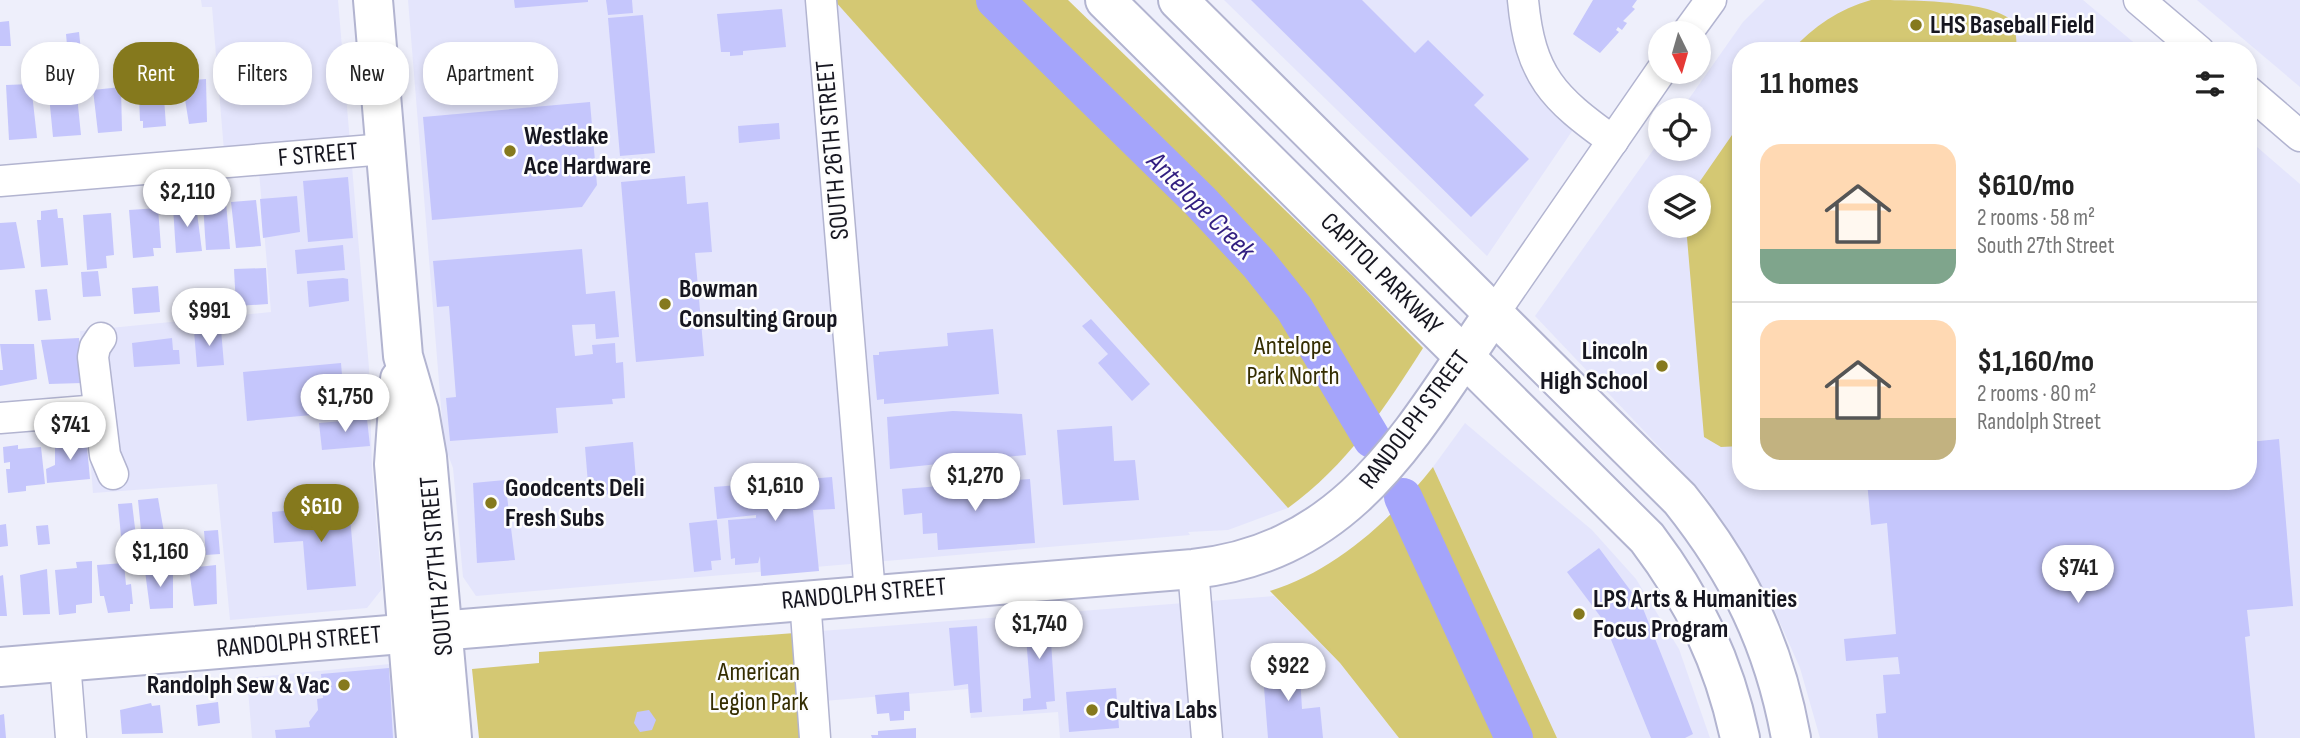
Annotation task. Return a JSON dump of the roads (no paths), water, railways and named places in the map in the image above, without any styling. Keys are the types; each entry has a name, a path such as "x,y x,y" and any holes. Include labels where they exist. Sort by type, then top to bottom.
{"main road":[{"name":"SOUTH 27TH STREET","path":"373,0 403,356 419,411 427,457 425,631 416,738"},
{"name":"CAPITOL PARKWAY","path":"1105,0 1647,538 1675,575 1716,652 1731,696 1740,738"},
{"name":"CAPITOL PARKWAY","path":"1178,0 1680,499 1717,545 1740,585 1772,660 1791,738"},
{"name":"RANDOLPH STREET","path":"0,667 1193,569 1258,555 1285,544 1334,515 1388,464 1494,313"},
{"name":"SOUTH 27TH STREET","path":"425,631 452,738"}],"street":[{"name":"SOUTH 26TH STREET","path":"821,0 870,594"},
{"path":"1522,0 1530,48 1540,71 1555,94 1573,112 1613,141"},
{"path":"1696,21 1711,0"},
{"path":"2138,0 2188,42"},
{"name":"RANDOLPH STREET","path":"1494,313 1652,84"},
{"path":"2257,99 2300,136"},
{"name":"F STREET","path":"0,181 384,149"},
{"path":"101,338 93,357 105,455 113,474"},
{"path":"0,418 99,410"},
{"path":"1193,569 1207,738"},
{"path":"805,599 815,738"},
{"path":"65,662 71,738"}],"waterway":[{"name":"Antelope Creek","path":"995,0 1200,201 1258,263 1294,308 1372,439"},
{"name":"Antelope Creek","path":"1403,497 1514,738"}],"place":[{"name":"LHS Baseball Field","path":"1916,25"},
{"name":"Westlake Ace Hardware","path":"510,151"},
{"name":"Bowman Consulting Group","path":"665,304"},
{"name":"Lincoln High School","path":"1662,366"},
{"name":"Goodcents Deli Fresh Subs","path":"491,503"},
{"name":"LPS Arts & Humanities Focus Program","path":"1579,614"},
{"name":"Randolph Sew & Vac","path":"344,685"},
{"name":"Cultiva Labs","path":"1092,710"}],"park label":[{"name":"Antelope Park North","path":"1293,361"},
{"name":"American Legion Park","path":"759,687"}]}
